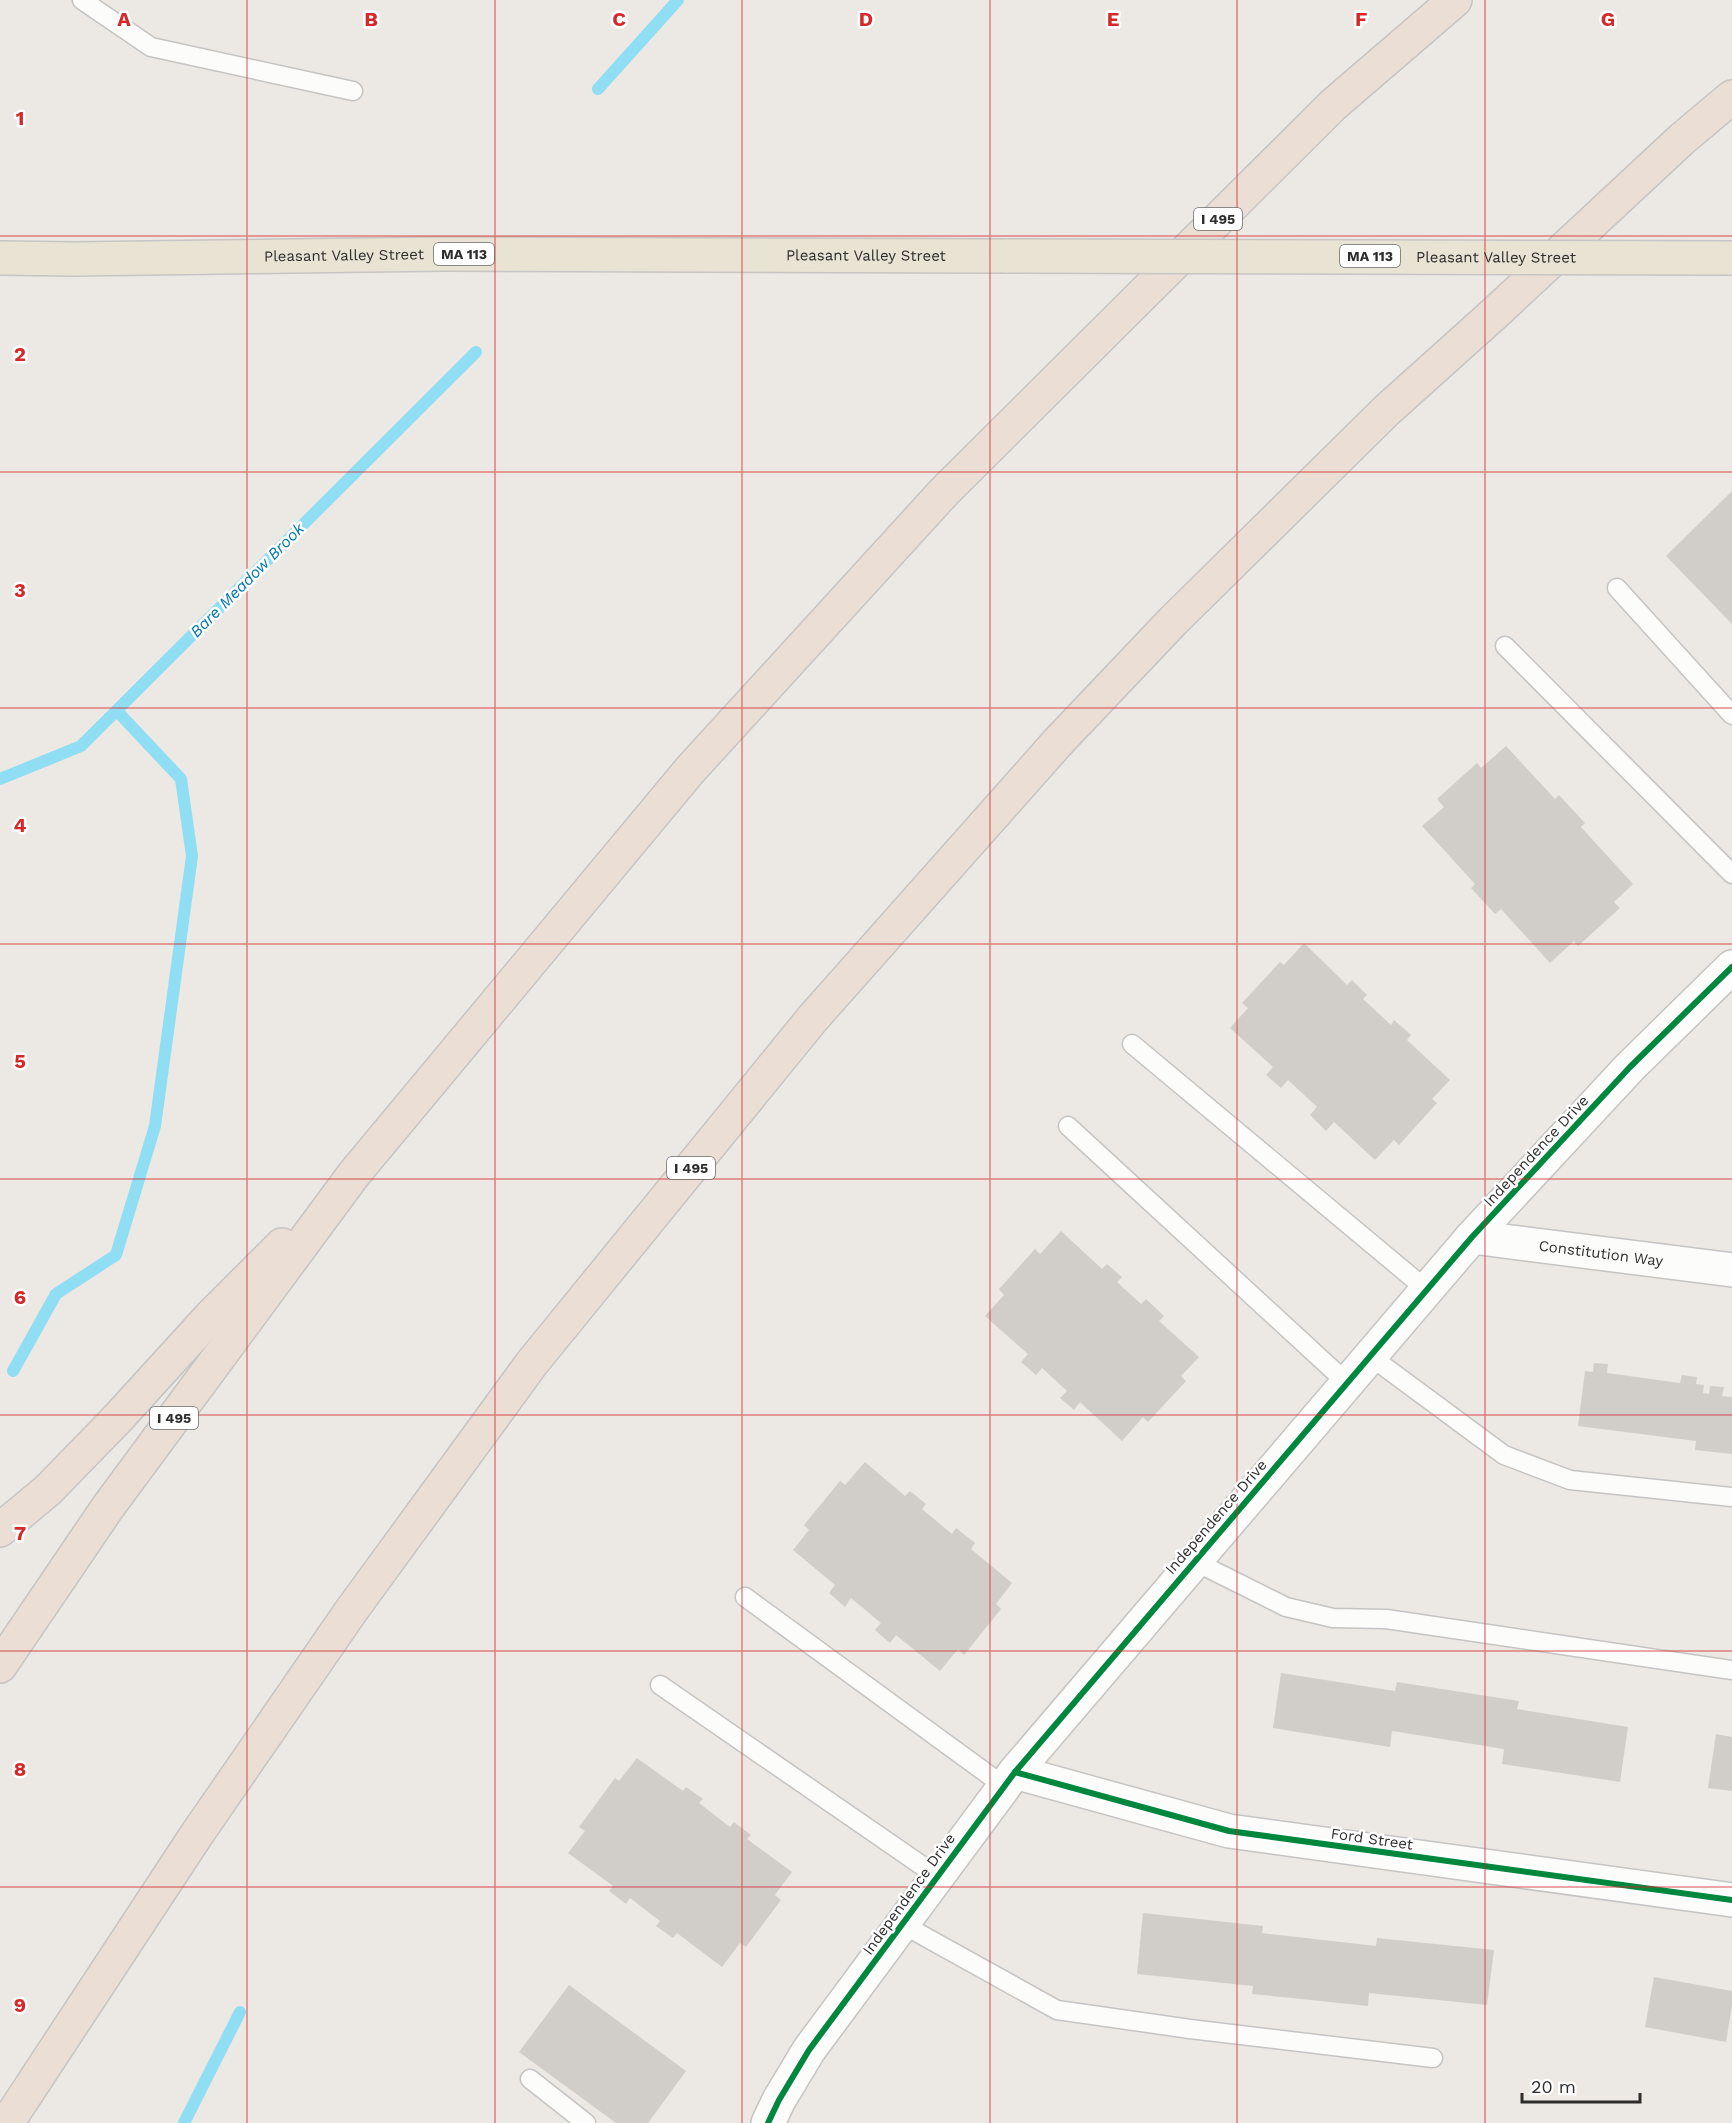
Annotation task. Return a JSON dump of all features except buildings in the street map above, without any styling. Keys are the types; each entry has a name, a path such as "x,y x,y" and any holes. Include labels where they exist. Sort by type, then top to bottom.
{"highway":[{"name":"I 495","path":"0,1666 108,1507 354,1174 690,770 944,492 1333,105 1455,0"},
{"name":"I 495","path":"8,2123 80,2010 255,1749 351,1611 525,1373 813,1018 1058,742 1173,621 1387,410 1504,306 1682,139 1732,97"},
{"path":"0,1530 48,1490 118,1418 211,1316 354,1174"}],"main road":[{"name":"Pleasant Valley Street","path":"0,258 444,254 1732,258"}],"street":[{"name":"Independence Drive","path":"768,2123 809,2050 1009,1779 1472,1237 1630,1066 1732,967"},
{"name":"Constitution Way","path":"1472,1237 1732,1270"},
{"name":"Ford Street","path":"1009,1779 1229,1831 1732,1900"}],"lane":[{"path":"82,0 151,47 353,91"},
{"path":"1617,588 1732,715"},
{"path":"1505,646 1732,874"},
{"path":"1132,1044 1427,1290"},
{"path":"1068,1126 1347,1383"},
{"path":"1370,1356 1503,1455 1570,1479 1732,1497"},
{"path":"1194,1561 1286,1606 1333,1618 1386,1619 1732,1670"},
{"path":"745,1597 1009,1779"},
{"path":"660,1685 937,1876"},
{"path":"902,1924 1057,2010 1190,2029 1432,2058"},
{"path":"530,2079 586,2123"}],"waterway":[{"name":"Bare Meadow Brook","path":"598,89 678,0"},
{"name":"Bare Meadow Brook","path":"0,779 81,746 476,352"},
{"path":"13,1371 56,1294 116,1255 155,1126 192,856 181,779 117,711"},
{"path":"184,2123 240,2012"}],"cycle path":[{"path":"768,2123 809,2050 1015,1772 1472,1237 1630,1067 1732,967"},
{"path":"1015,1772 1229,1831 1732,1900"}]}
